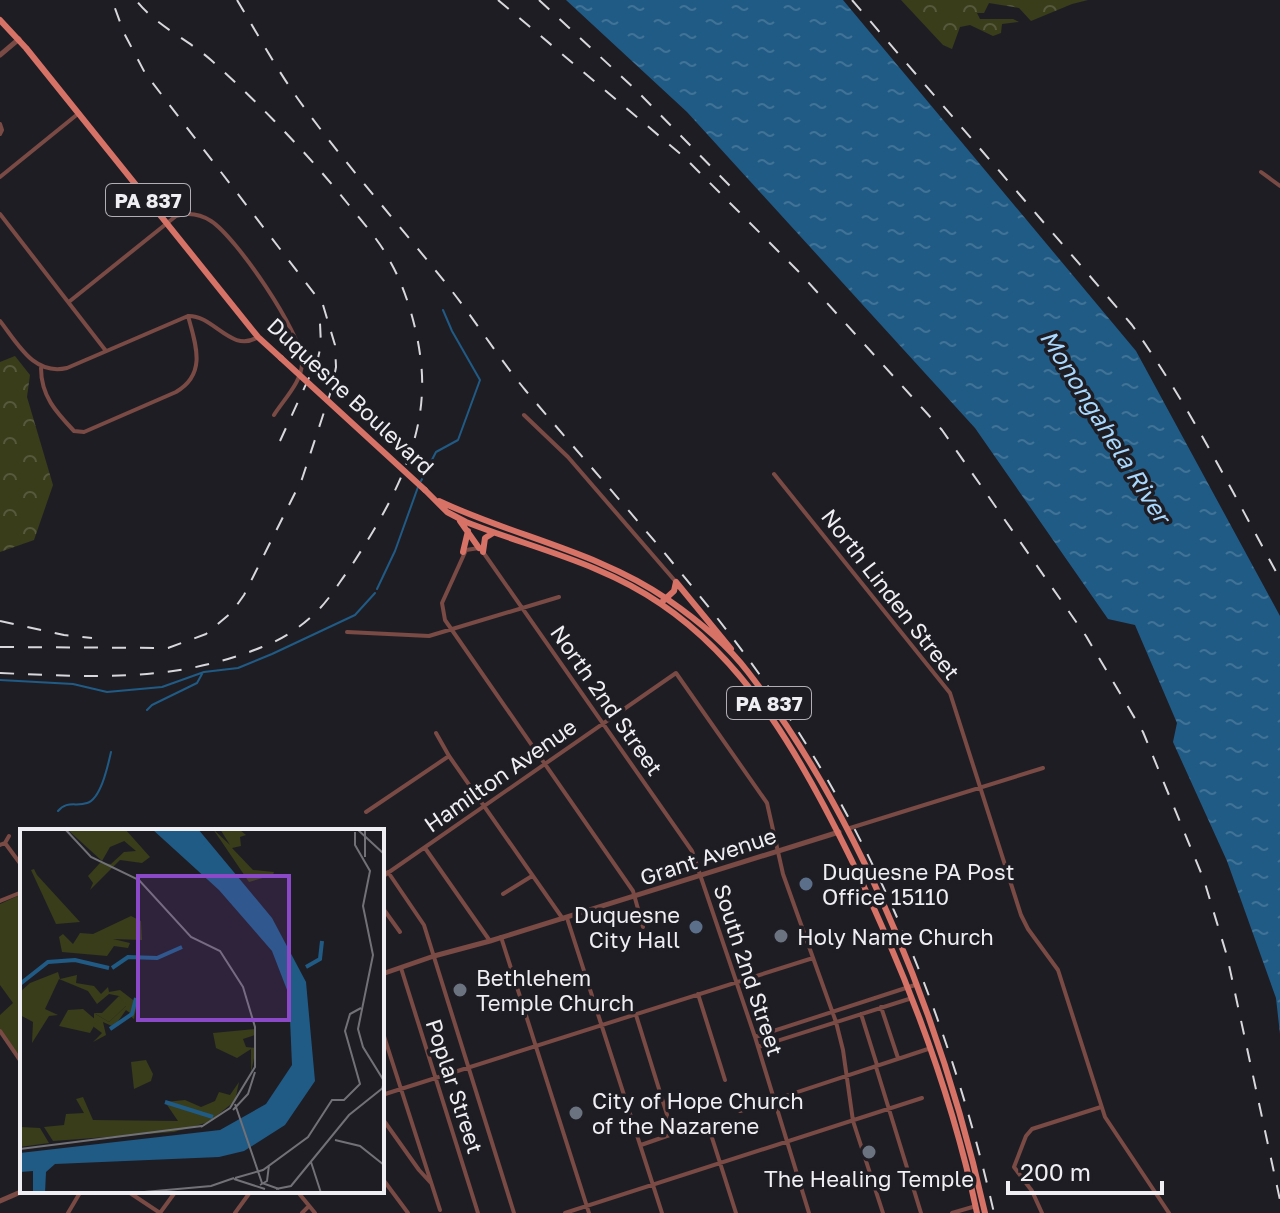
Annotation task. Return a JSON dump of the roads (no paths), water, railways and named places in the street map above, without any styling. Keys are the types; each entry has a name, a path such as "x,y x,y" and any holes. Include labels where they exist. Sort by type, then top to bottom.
{"main road":[{"name":"Duquesne Boulevard","path":"0,20 19,39 258,337 435,500 458,518 593,567 663,601 710,643 746,686 805,770 842,830 879,896 912,986"},
{"name":"Duquesne Boulevard","path":"435,500 479,520 605,565 709,632 749,673 800,747 842,830"},
{"path":"458,518 481,550"},
{"path":"463,552 468,531"},
{"path":"481,550 485,538 495,533"},
{"path":"663,601 674,591 676,582"},
{"path":"676,582 749,673 746,686"},
{"name":"PA 837","path":"912,986 964,1130 985,1213"},
{"name":"PA 837","path":"916,996 962,1147 977,1209"}],"street":[{"path":"0,55 19,39"},
{"path":"0,177 79,113"},
{"path":"0,124 0,134"},
{"path":"1261,172 1280,186"},
{"path":"0,214 106,351"},
{"path":"70,301 166,223 179,215 199,215 219,227 254,269 295,337 302,365 296,383 274,415"},
{"path":"0,321 41,368 62,369 188,316 200,317 225,335 240,341 248,342 258,337"},
{"path":"41,368 42,386 50,403 74,431 84,432 176,392 188,382 198,360 188,316"},
{"path":"524,415 576,466 676,582"},
{"name":"North Linden Street","path":"774,474 950,693 1021,915 1061,978 1109,1126 1169,1213"},
{"path":"481,550 463,552 442,608 451,630 633,891 643,927"},
{"name":"North 2nd Street","path":"481,550 692,851 702,875"},
{"path":"347,632 415,637 451,630 559,597"},
{"name":"Hamilton Avenue","path":"384,875 676,673 767,803 779,851"},
{"path":"436,733 532,876 565,918 662,1213"},
{"path":"366,812 449,756"},
{"name":"Grant Avenue","path":"384,973 1043,768"},
{"path":"9,836 2,844 20,864"},
{"path":"424,847 490,941"},
{"path":"779,851 784,878 836,1022 853,1121 883,1213"},
{"path":"388,872 424,925 514,1213"},
{"name":"South 2nd Street","path":"702,875 809,1213"},
{"path":"503,894 532,876"},
{"path":"0,901 20,893"},
{"path":"384,910 400,932"},
{"path":"501,937 589,1213"},
{"path":"384,1094 813,958"},
{"name":"Poplar Street","path":"401,968 478,1213"},
{"path":"755,1037 912,986"},
{"path":"698,994 725,1080"},
{"path":"758,1047 916,996"},
{"path":"881,1007 898,1059"},
{"path":"861,1014 921,1213"},
{"path":"636,1015 673,1134"},
{"path":"0,1031 20,1060"},
{"path":"384,1036 440,1210"},
{"path":"740,1111 931,1048"},
{"path":"565,1213 922,1098"},
{"path":"1042,1213 1032,1191 1014,1167 1026,1136 1032,1129 1101,1107"},
{"path":"384,1121 433,1185"},
{"path":"641,1145 707,1122 736,1213"},
{"path":"384,1181 408,1213"},
{"path":"0,1201 20,1192"},
{"path":"68,1213 80,1193"},
{"path":"130,1193 160,1213 175,1193"},
{"path":"235,1213 250,1193"},
{"path":"299,1193 315,1213"},
{"path":"302,1213 309,1206"},
{"path":"952,1213 977,1209"}],"water":[{"name":"Monongahela River","path":"566,0 843,0 1136,351 1280,616 1280,1034 1276,998 1227,861 1173,742 1177,723 1135,625 1108,619 975,428 687,112"}],"waterway":[{"path":"421,481 436,452 458,440 480,380 443,310"},
{"path":"377,589 395,551 418,487"},
{"path":"0,680 73,684 107,692 162,687 204,672 238,668 272,654 355,615 375,593"},
{"path":"147,710 197,683 202,674"},
{"path":"58,811 68,805 92,800 103,781 111,752"}],"railway":[{"path":"0,647 168,648 206,634 232,612 244,595 302,479 336,367 335,345 323,305 145,73 124,33 112,0"},
{"path":"0,673 100,676 165,672 229,659 289,634 328,599 375,527 398,484 420,415 421,359 414,325 398,277 382,247 316,166 265,111 211,60 153,17 136,0"},
{"path":"237,0 282,75 316,123 448,286 526,391 699,596 794,725 860,839 915,960 960,1085 994,1213"},
{"path":"498,0 683,156 799,272 942,430 1086,636 1143,732 1204,880 1227,956 1280,1200"},
{"path":"539,0 635,89 730,186"},
{"path":"852,0 1132,325 1191,418 1280,579"},
{"path":"280,441 318,358 320,323"},
{"path":"0,621 92,638"}],"place":[{"name":"Duquesne PA Post Office 15110","path":"806,884"},
{"name":"Duquesne City Hall","path":"696,927"},
{"name":"Holy Name Church","path":"781,936"},
{"name":"Bethlehem Temple Church","path":"460,990"},
{"name":"City of Hope Church of the Nazarene","path":"576,1113"},
{"name":"The Healing Temple","path":"869,1152"}]}
